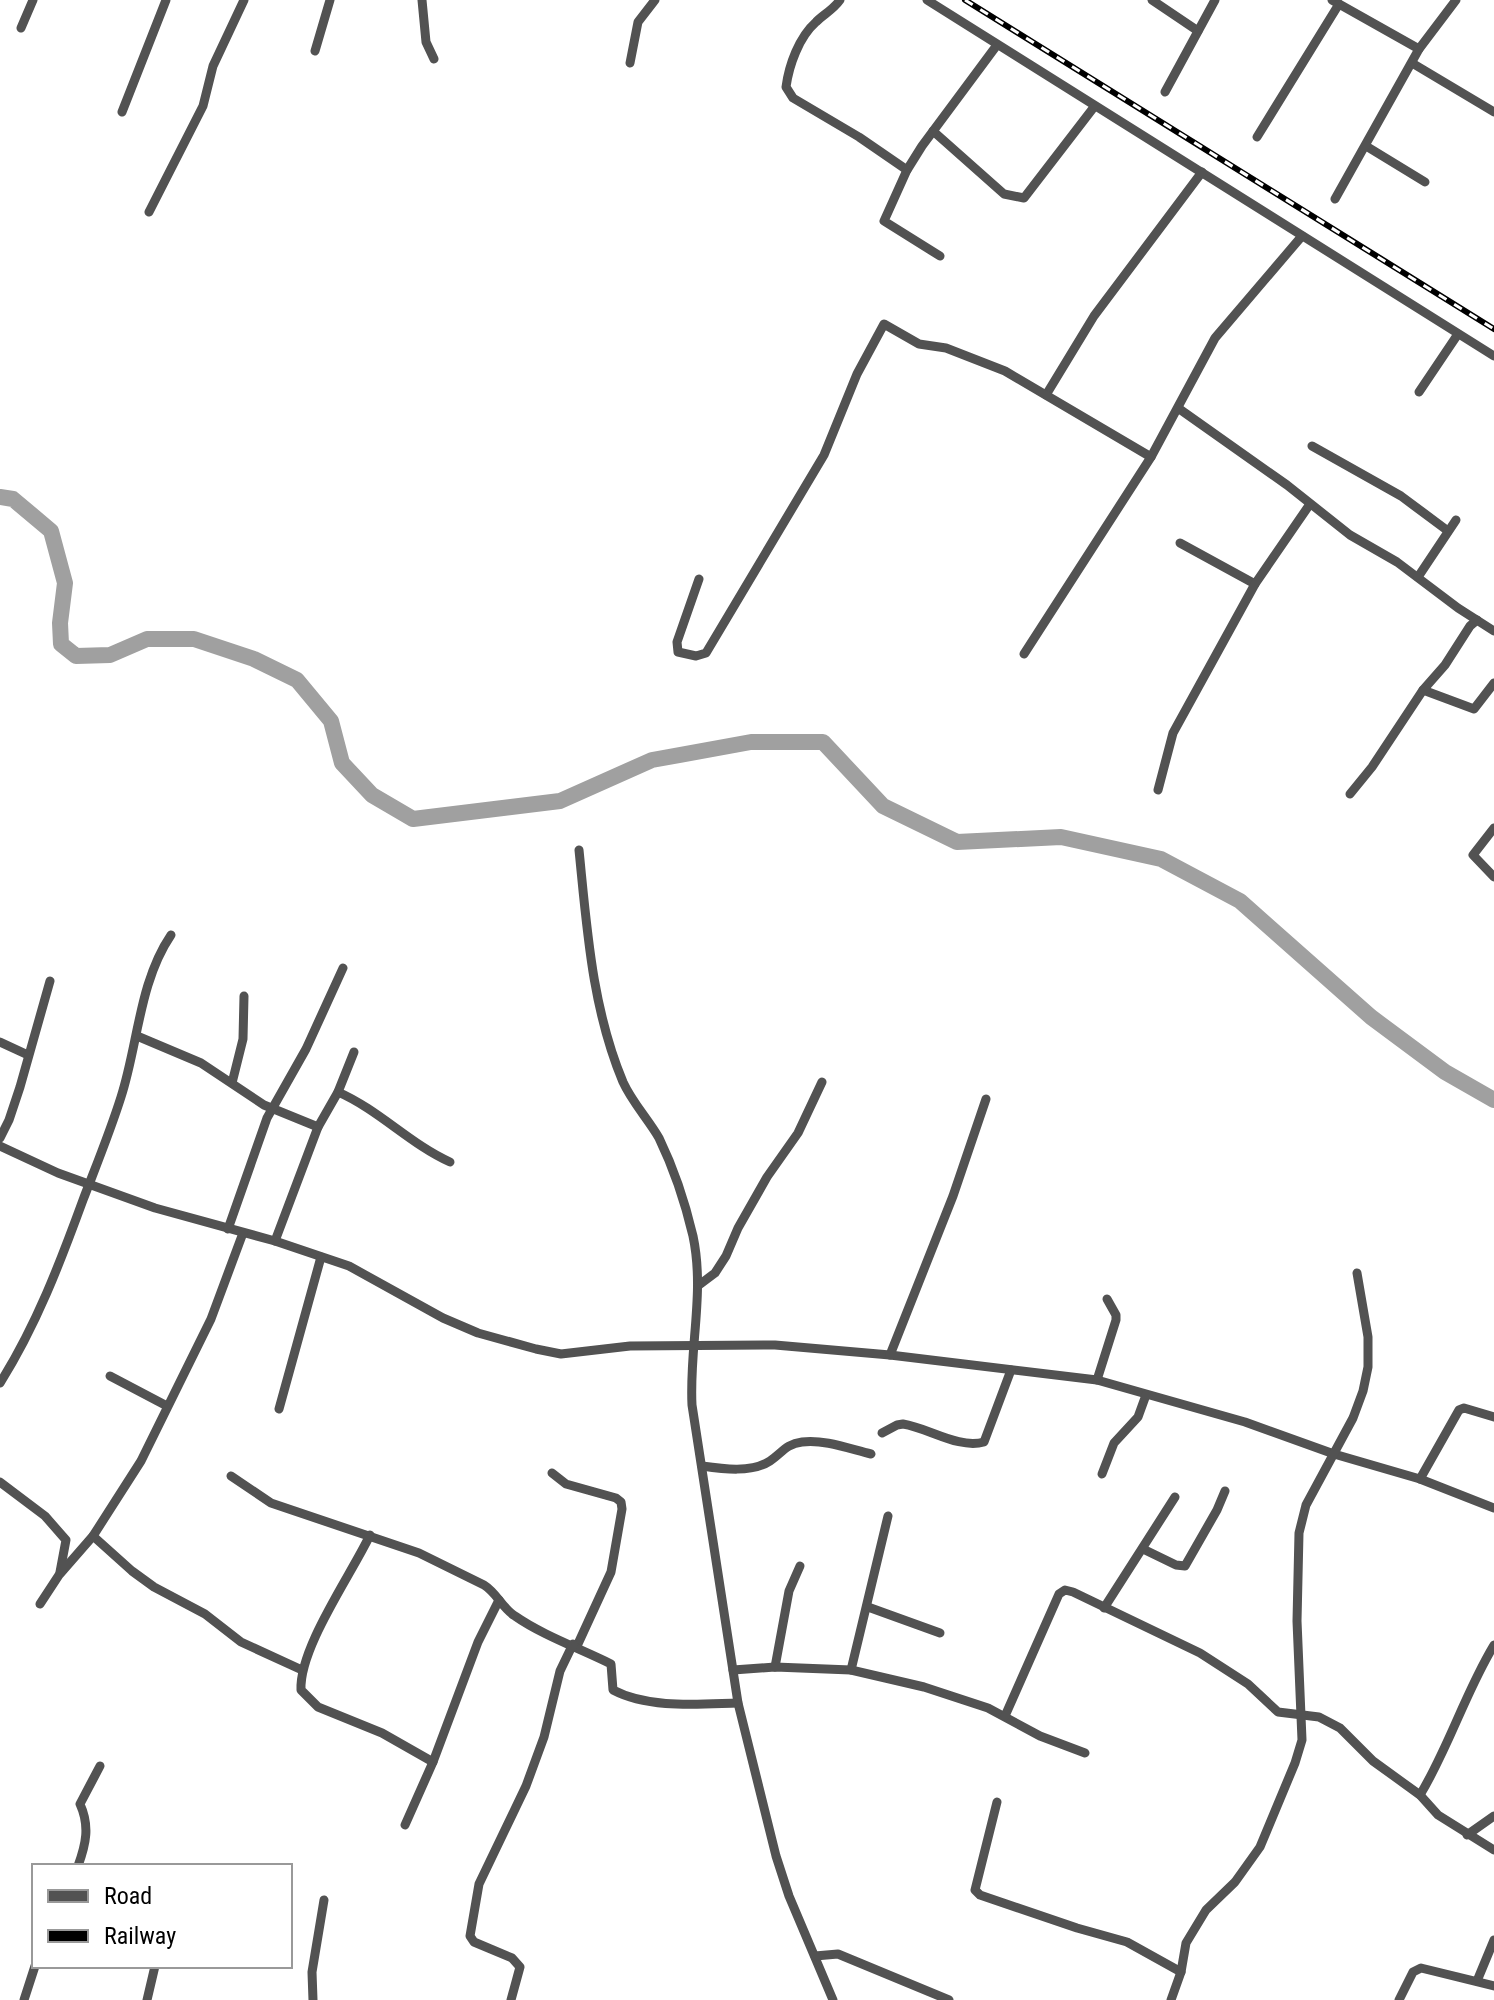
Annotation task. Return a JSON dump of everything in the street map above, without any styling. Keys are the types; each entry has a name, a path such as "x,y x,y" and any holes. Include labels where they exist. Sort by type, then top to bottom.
{"street":[{"path":"21,28 33,0"},
{"path":"122,112 166,0"},
{"path":"149,212 200,113 213,66 244,0"},
{"path":"315,51 330,0"},
{"path":"422,0 426,42 434,59"},
{"path":"630,63 638,22 655,0"},
{"path":"840,0 805,35 794,58 786,87 793,98 907,170"},
{"path":"927,0 1494,356"},
{"path":"1152,0 1198,31"},
{"path":"1165,92 1215,0"},
{"path":"1335,199 1419,49 1456,0"},
{"path":"1257,137 1336,2 1419,49"},
{"path":"940,256 884,221 907,170 997,45"},
{"path":"1412,63 1494,112"},
{"path":"933,131 1004,194 1024,198 1094,107"},
{"path":"1366,146 1425,182"},
{"path":"1046,395 1094,316 1202,172"},
{"path":"1024,654 1151,457 1215,338 1302,236"},
{"path":"699,579 677,642 678,652 696,656 706,653 714,642 820,463 837,429 857,374 884,324 919,344 946,348 1005,371 1151,457"},
{"path":"1419,392 1458,334"},
{"path":"1178,408 1350,535 1388,556 1494,631"},
{"path":"1312,446 1401,496 1448,531"},
{"path":"1158,790 1173,733 1255,584 1310,504"},
{"path":"1418,577 1456,520"},
{"path":"1180,543 1255,584"},
{"path":"1350,794 1477,620"},
{"path":"1423,690 1474,709 1494,683"},
{"path":"1494,828 1473,855 1494,877"},
{"path":"579,850 592,978 610,1046 625,1085 658,1136 677,1178 699,1269 692,1405 738,1703 776,1856 789,1896 833,2000"},
{"path":"0,1383 19,1353 48,1292 121,1097 152,976 163,946 171,935"},
{"path":"228,1229 272,1109 306,1049 343,968"},
{"path":"0,1138 9,1120 50,981"},
{"path":"232,1083 243,1039 244,996"},
{"path":"137,1036 201,1063 272,1109 318,1127"},
{"path":"0,1042 28,1055"},
{"path":"275,1241 318,1127 338,1092 354,1052"},
{"path":"699,1285 715,1273 726,1256 767,1177 798,1133 822,1082"},
{"path":"338,1092 450,1162"},
{"path":"890,1355 953,1196 986,1099"},
{"path":"0,1146 58,1173 155,1208 275,1241 366,1274 443,1318 478,1333 536,1349 561,1354 630,1346 775,1345 890,1355 1097,1380 1245,1422 1334,1454 1420,1479 1494,1508"},
{"path":"40,1604 59,1575 93,1536 141,1461 211,1319 243,1233"},
{"path":"279,1409 321,1257"},
{"path":"1171,2000 1181,1972 1186,1943 1206,1910 1246,1867 1269,1827 1302,1740 1297,1621 1299,1533 1306,1505 1363,1391 1368,1367 1368,1337 1357,1273"},
{"path":"1097,1380 1116,1320 1107,1299"},
{"path":"882,1433 903,1424 955,1440 978,1444 984,1442 1011,1370"},
{"path":"110,1376 167,1406"},
{"path":"1102,1474 1114,1443 1138,1417 1146,1395"},
{"path":"1420,1479 1459,1410 1464,1408 1494,1417"},
{"path":"702,1466 721,1469 760,1466 774,1459 787,1446 805,1441 871,1454"},
{"path":"511,2000 520,1967 512,1958 474,1942 470,1936 479,1884 526,1786 544,1737 560,1671 611,1572 621,1526 621,1502 616,1498 566,1484 552,1473"},
{"path":"231,1476 271,1503 419,1553 492,1590 510,1613 526,1623 611,1664 613,1690 677,1704 738,1703"},
{"path":"0,1482 45,1516 66,1540 59,1575"},
{"path":"1143,1549 1176,1565 1185,1566 1225,1491"},
{"path":"1104,1608 1175,1497"},
{"path":"851,1670 888,1516"},
{"path":"370,1535 325,1617 302,1670 301,1690 318,1707 382,1733 433,1762"},
{"path":"93,1536 154,1587 205,1614 241,1642 302,1670"},
{"path":"775,1667 789,1591 800,1566"},
{"path":"1005,1716 1059,1594 1065,1590 1073,1592 1200,1653 1248,1684 1278,1712 1319,1717 1340,1728 1373,1761 1420,1795 1438,1815 1494,1850"},
{"path":"405,1825 433,1762 478,1642 499,1600"},
{"path":"868,1607 940,1633"},
{"path":"1420,1795 1475,1676 1494,1645"},
{"path":"733,1670 775,1667 851,1670 924,1687 1005,1716 1040,1736 1085,1753"},
{"path":"79,1864 88,1829 86,1814 80,1804 100,1766"},
{"path":"997,1802 975,1890 980,1895 1127,1942 1181,1972"},
{"path":"1467,1835 1494,1816"},
{"path":"313,2000 312,1972 324,1900"},
{"path":"1477,1981 1494,1940"},
{"path":"815,1956 838,1954 949,2000"},
{"path":"24,2000 34,1968"},
{"path":"147,2000 155,1968"},
{"path":"1399,2000 1413,1972 1421,1968 1494,1986"}],"waterway":[{"path":"0,497 13,499 51,531 65,583 61,644 76,656 110,655 147,639 194,639 254,659 297,680 331,721 342,763 372,795 413,819 560,801 652,760 751,742 823,742 883,806 957,842 1061,837 1161,859 1240,901 1371,1017 1445,1072 1494,1100"}],"railway":[{"path":"965,0 1494,329"}]}
